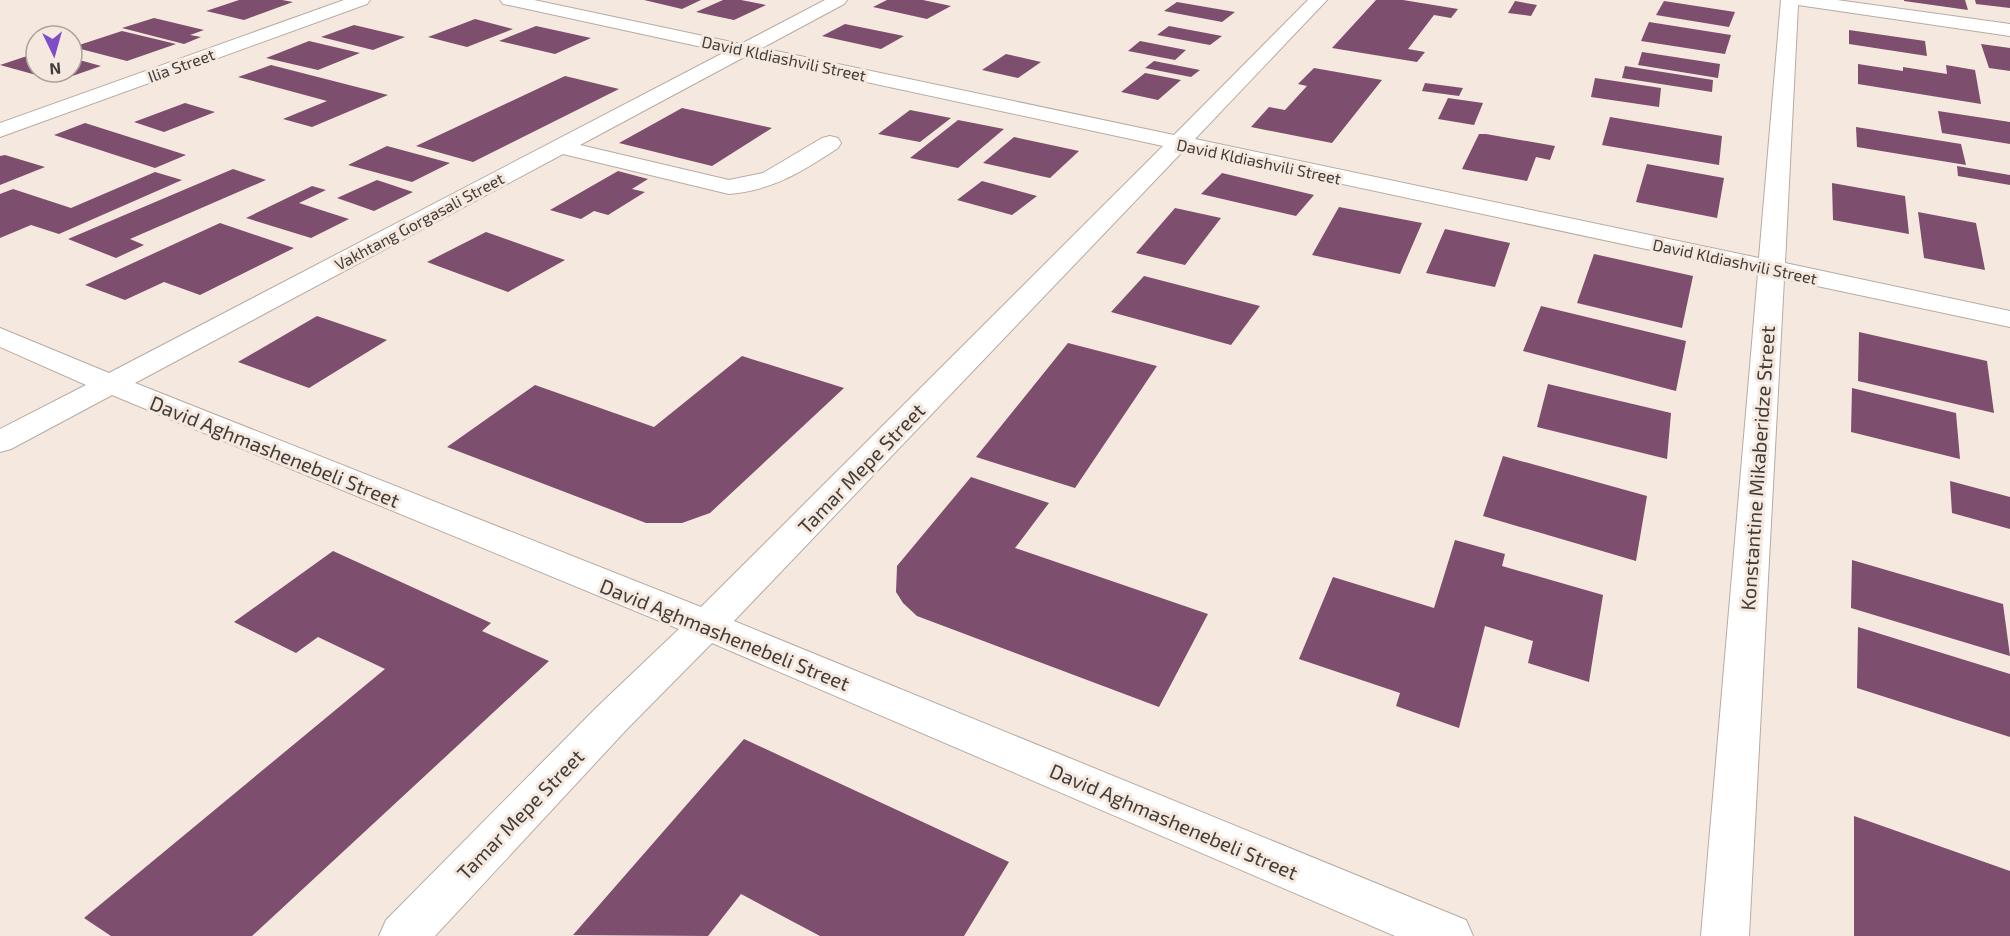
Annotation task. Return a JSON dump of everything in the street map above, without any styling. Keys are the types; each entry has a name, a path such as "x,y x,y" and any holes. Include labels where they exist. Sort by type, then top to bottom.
{"street":[{"name":"Ilia Street","path":"0,130 362,0"},
{"name":"David Kldiashvili Street","path":"509,0 2010,319"},
{"name":"Vakhtang Gorgasali Street","path":"0,442 838,0"},
{"name":"Tamar Mepe Street","path":"403,936 612,718 707,625 1318,0"},
{"name":"Konstantine Mikaberidze Street","path":"1725,936 1790,0"},
{"path":"1800,0 2010,30"},
{"path":"560,147 729,187 754,186 773,179 830,143"},
{"name":"David Aghmashenebeli Street","path":"0,337 110,384 707,625 1449,936"}],"building":[{"path":"239,0 293,2 244,20 206,11"},
{"path":"644,0 701,0 682,9"},
{"path":"723,0 741,0 766,5 734,20 696,12"},
{"path":"887,0 923,0 951,6 927,19 873,7"},
{"path":"1376,0 1403,0 1458,9 1451,18 1434,15 1408,49 1425,52 1417,62 1332,48"},
{"path":"1965,0 1968,10 1904,1"},
{"path":"1975,0 2010,0 2010,8 1976,4"},
{"path":"1515,1 1537,5 1531,16 1508,13"},
{"path":"1664,1 1735,12 1729,27 1656,15"},
{"path":"1177,2 1235,12 1222,22 1164,11"},
{"path":"154,18 204,30 190,35 201,37 184,44 122,28"},
{"path":"475,19 513,29 467,47 428,37"},
{"path":"1649,22 1731,35 1725,54 1641,41"},
{"path":"845,24 904,36 881,49 822,36"},
{"path":"354,25 405,37 373,50 321,37"},
{"path":"536,26 591,38 555,54 499,41"},
{"path":"1169,26 1222,36 1210,45 1157,35"},
{"path":"1849,30 1925,41 1927,56 1849,44"},
{"path":"122,31 176,44 127,61 84,50 84,43"},
{"path":"309,41 360,53 318,70 266,58"},
{"path":"1140,41 1186,50 1175,60 1128,51"},
{"path":"1981,44 2010,48 2010,71 1989,68"},
{"path":"1642,52 1720,64 1718,78 1638,65"},
{"path":"1006,54 1041,62 1018,78 982,70"},
{"path":"24,57 24,72 0,65"},
{"path":"84,61 101,66 84,72"},
{"path":"1154,61 1200,70 1191,77 1145,68"},
{"path":"1858,64 1903,71 1903,67 1947,74 1946,65 1975,70 1981,104 1858,84"},
{"path":"271,65 388,95 312,127 283,119 327,101 238,77"},
{"path":"1625,66 1713,80 1712,92 1622,78"},
{"path":"1314,68 1382,80 1332,143 1251,127 1269,107 1285,110 1307,86 1298,84"},
{"path":"1145,73 1181,80 1158,100 1121,92"},
{"path":"565,76 619,89 473,162 416,146"},
{"path":"1595,78 1661,88 1659,107 1591,97"},
{"path":"1425,83 1463,88 1459,96 1422,91"},
{"path":"1448,98 1483,103 1474,125 1438,119"},
{"path":"185,103 215,112 164,132 134,122"},
{"path":"682,108 772,128 712,166 619,143"},
{"path":"910,110 951,118 920,142 878,134"},
{"path":"1938,111 2010,122 2010,144 1942,133"},
{"path":"1610,117 1722,136 1719,165 1602,145"},
{"path":"958,120 1004,129 958,168 910,158"},
{"path":"85,123 186,155 155,168 54,135"},
{"path":"1856,127 1961,144 1966,165 1857,147"},
{"path":"1479,134 1555,146 1550,160 1536,157 1527,181 1462,169"},
{"path":"1014,137 1079,151 1050,178 983,163"},
{"path":"387,146 450,163 412,182 348,165"},
{"path":"5,155 45,167 0,185 0,156"},
{"path":"1647,164 1724,178 1717,218 1636,202"},
{"path":"1957,166 2010,175 2010,185 1958,176"},
{"path":"233,169 266,180 130,239 144,245 116,258 68,239"},
{"path":"618,171 648,179 632,189 645,192 608,215 594,211 581,219 550,210"},
{"path":"155,172 182,180 59,234 31,225 0,238 0,194 13,189 71,208"},
{"path":"1222,173 1314,195 1296,216 1201,194"},
{"path":"377,180 413,192 374,211 337,198"},
{"path":"982,181 1037,196 1012,215 957,200"},
{"path":"1832,183 1905,196 1909,234 1833,220"},
{"path":"312,186 326,190 299,203 349,219 311,238 246,218"},
{"path":"1339,207 1422,223 1400,274 1312,255"},
{"path":"1175,208 1221,218 1185,265 1136,253"},
{"path":"1918,212 1976,223 1985,270 1924,258"},
{"path":"220,223 294,248 200,295 164,282 125,300 85,285"},
{"path":"1445,229 1510,243 1495,287 1426,273"},
{"path":"486,232 565,260 508,292 427,262"},
{"path":"1594,254 1693,276 1682,328 1577,303"},
{"path":"1144,276 1260,306 1231,345 1111,312"},
{"path":"1541,306 1686,341 1676,391 1523,351"},
{"path":"317,316 387,340 309,388 238,362"},
{"path":"1859,332 1987,361 1994,413 1858,381"},
{"path":"1068,343 1157,366 1075,488 976,457"},
{"path":"742,356 844,388 710,513 682,523 646,523 447,447 535,385 654,427"},
{"path":"1548,384 1671,413 1667,459 1537,427"},
{"path":"1852,388 1956,413 1960,459 1851,432"},
{"path":"1503,456 1647,496 1636,561 1483,516"},
{"path":"971,477 1049,503 1015,548 1208,614 1159,707 917,616 903,603 896,592 897,566"},
{"path":"1950,481 2010,497 2010,529 1952,513"},
{"path":"1455,540 1505,554 1502,566 1603,595 1589,682 1528,663 1533,641 1485,626 1459,728 1396,706 1400,693 1299,659 1333,577 1434,608"},
{"path":"333,551 491,623 482,631 549,661 252,936 111,936 84,918 385,669 318,637 296,653 234,622"},
{"path":"1852,560 2003,604 2010,656 1851,608"},
{"path":"1858,627 2010,674 2010,737 1857,688"},
{"path":"744,739 1009,862 964,936 820,936 741,894 708,936 573,935"},
{"path":"1854,816 2010,871 2010,936 1854,936"}]}
